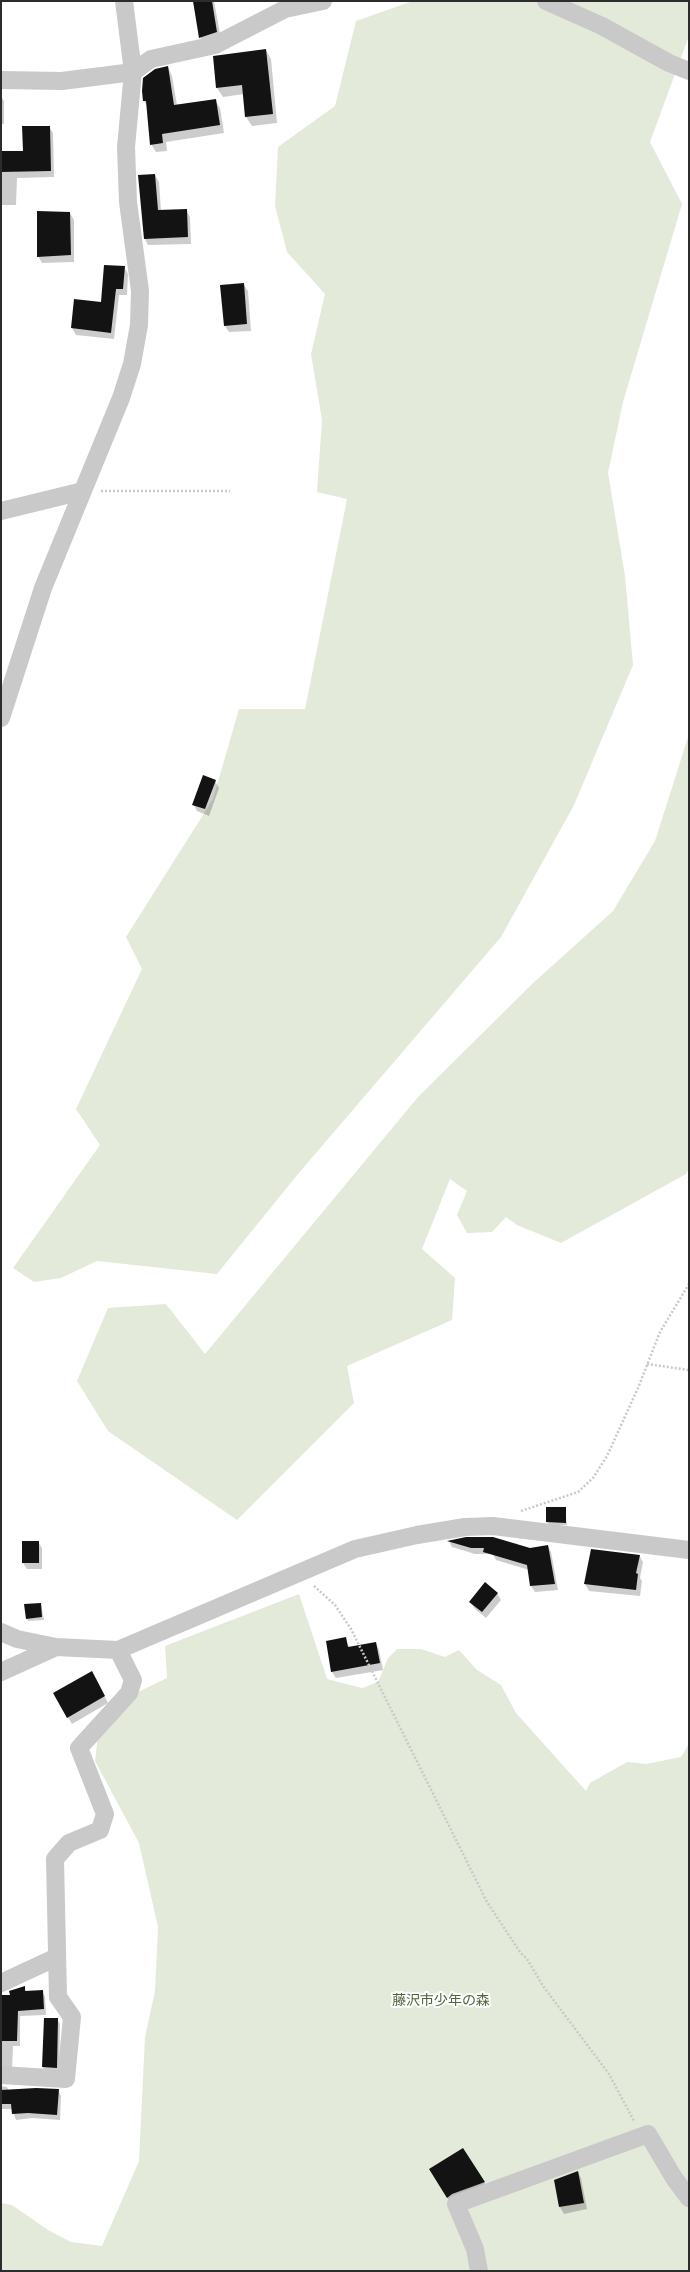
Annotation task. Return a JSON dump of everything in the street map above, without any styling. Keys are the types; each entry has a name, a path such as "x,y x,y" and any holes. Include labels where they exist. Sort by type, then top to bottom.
{"street":[{"path":"1,718 43,588 121,398 132,364 139,325 140,292 128,202 126,147 133,72 124,1"},
{"path":"1,80 62,81 133,72 151,59 215,45 285,9 323,1"},
{"path":"546,1 602,26 669,63 689,71"},
{"path":"1,511 83,491"},
{"path":"1,1632 17,1639 56,1647 118,1650 355,1549 417,1535 465,1527 493,1526 689,1550"},
{"path":"1,1672 56,1647"},
{"path":"1,2075 66,2079 72,2017 58,1997 55,1860 70,1843 100,1830 105,1814 79,1748 129,1693 134,1680 118,1650"},
{"path":"1,1983 57,1957"},
{"path":"479,2271 474,2249 456,2204 642,2136 648,2134 674,2178 689,2198"}],"path":[{"path":"83,491 151,493 230,491"},
{"path":"515,1513 578,1492 593,1478 607,1456 638,1388 660,1332 689,1284"},
{"path":"647,1364 689,1370"},
{"path":"308,1581 335,1606 351,1629 487,1902 520,1952 527,1959 543,1986 608,2074 642,2136"}],"green space":[{"path":"413,1 689,1 689,36 650,142 682,204 623,402 608,473 625,576 633,665 574,805 501,937 298,1174 217,1274 97,1261 61,1278 34,1282 13,1268 100,1145 76,1109 142,969 126,937 213,799 239,709 305,709 347,499 317,492 322,420 311,354 325,294 287,252 275,206 278,147 335,106 356,21"},
{"path":"689,734 689,1169 686,1174 561,1243 517,1225 506,1217 492,1232 467,1233 457,1215 467,1191 450,1179 422,1249 455,1278 452,1320 347,1366 354,1403 237,1520 108,1431 77,1381 108,1308 166,1304 205,1354 418,1097 532,984 613,911 655,841"},
{"name":"藤沢市少年の森","path":"299,1594 327,1679 362,1688 378,1682 388,1658 397,1649 421,1649 445,1657 459,1650 477,1670 501,1685 516,1713 586,1791 590,1783 627,1762 646,1764 681,1757 689,1744 689,2271 1,2271 1,2203 12,2205 48,2230 71,2242 102,2246 139,2161 145,2037 155,1991 158,1927 139,1843 95,1761 99,1726 134,1694 167,1678 165,1646"}],"building":[{"path":"193,1 212,1 217,32 199,38"},
{"path":"266,49 273,114 245,117 242,85 216,88 213,56"},
{"path":"168,66 174,105 216,99 220,125 162,134 163,143 150,145 146,101 143,101 143,78 155,69"},
{"path":"22,126 50,126 51,171 1,172 1,151 23,151"},
{"path":"155,174 158,210 187,209 188,237 144,239 138,175"},
{"path":"37,211 70,212 71,255 37,257"},
{"path":"104,265 125,266 123,289 116,289 111,333 71,328 74,299 101,302"},
{"path":"244,283 247,324 224,326 220,285"},
{"path":"203,775 216,780 205,809 192,805"},
{"path":"546,1507 566,1507 566,1523 546,1522"},
{"path":"466,1537 493,1537 530,1548 548,1545 555,1584 530,1586 527,1565 483,1552 484,1548 471,1548 447,1541"},
{"path":"22,1541 39,1541 39,1563 22,1563"},
{"path":"591,1549 640,1555 636,1573 638,1574 636,1590 584,1584"},
{"path":"485,1582 498,1593 482,1612 469,1602"},
{"path":"41,1603 42,1617 26,1619 24,1604"},
{"path":"346,1637 348,1647 376,1642 380,1663 331,1672 326,1641"},
{"path":"92,1671 105,1696 67,1718 53,1693"},
{"path":"25,1986 25,1991 43,1990 44,2009 18,2011 17,2041 1,2041 1,1995 10,1995 9,1991"},
{"path":"44,2018 58,2018 57,2068 42,2067"},
{"path":"36,2088 59,2089 57,2115 28,2113 12,2114 11,2104 1,2104 1,2090"},
{"path":"463,2148 485,2182 452,2194 447,2198 429,2169"},
{"path":"578,2171 584,2203 559,2207 554,2180"}]}
